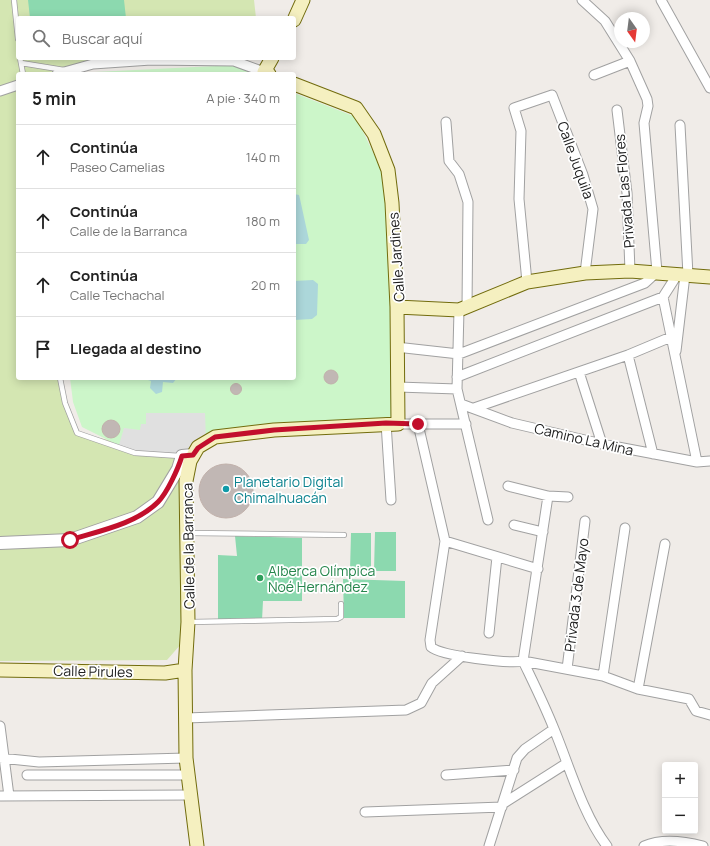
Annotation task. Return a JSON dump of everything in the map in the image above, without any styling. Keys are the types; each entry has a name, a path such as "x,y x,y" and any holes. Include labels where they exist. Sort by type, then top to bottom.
{"main road":[{"path":"296,16 303,0"},
{"path":"267,72 271,60"},
{"name":"Calle Jardines","path":"296,85 356,108 374,134 388,170 392,189 396,307 463,309 527,282 585,273 630,271 710,277"},
{"path":"188,456 215,437 274,430 392,423 398,387 396,307"},
{"name":"Calle de la Barranca","path":"188,456 190,461 186,480 188,622 185,670 186,758 197,846"},
{"name":"Calle Pirules","path":"0,670 164,673 185,670"}],"street":[{"path":"396,347 458,354 645,283 657,272 644,123 648,106 647,99 630,61 605,21 582,0"},
{"path":"662,0 710,88"},
{"path":"63,72 93,64 151,60 234,61 264,72"},
{"path":"594,75 630,61"},
{"path":"0,91 16,86"},
{"name":"Calle Juquila","path":"527,282 519,200 522,132 514,108 552,95 583,175 593,208 585,273"},
{"name":"Privada Las Flores","path":"617,110 627,193 630,271"},
{"path":"446,122 450,161 459,174 468,202 463,309 458,354 457,389 488,520"},
{"path":"676,357 683,275 680,125"},
{"path":"457,377 663,297 683,275"},
{"path":"663,297 697,462"},
{"path":"474,408 628,355 671,337"},
{"path":"628,355 653,454"},
{"path":"579,372 602,444"},
{"path":"398,387 457,389"},
{"name":"Camino La Mina","path":"461,404 512,423 602,444 697,462 710,461"},
{"path":"391,500 392,423 466,424"},
{"path":"418,424 446,541 430,644 434,650 462,656 512,663 523,662 603,676 638,689 689,699 696,711 710,715"},
{"path":"0,542 70,540 137,518 158,502 178,469 188,456"},
{"path":"508,486 548,496 568,497"},
{"path":"548,496 523,662 554,728 567,763 599,835 608,846"},
{"name":"Privada 3 de Mayo","path":"567,669 584,521"},
{"path":"514,525 543,532"},
{"path":"603,676 625,528"},
{"path":"446,541 538,569"},
{"path":"638,689 665,544"},
{"path":"489,633 497,557"},
{"path":"186,718 406,710 421,702 432,684 462,656"},
{"path":"0,726 5,796 190,795"},
{"path":"489,846 517,758 520,753 554,728"},
{"path":"3,758 39,762 186,758"},
{"path":"365,812 503,805 567,763"},
{"path":"446,775 514,770"},
{"path":"27,776 188,775"},
{"path":"644,846 653,842 666,841 703,846"}],"lane":[{"path":"14,0 16,20"},
{"path":"23,72 20,61 69,70"},
{"path":"60,380 65,403 77,433 134,453 188,456"},
{"path":"186,533 344,535"},
{"path":"188,622 337,619 341,617 342,604"}],"green space":[{"path":"0,0 254,0 256,16 16,16 16,60 237,60 93,64 64,72 16,72 16,380 60,380 65,403 77,433 182,456 184,617 181,644 167,660 0,661"},
{"path":"28,0 124,0 126,16 30,16"},
{"path":"258,64 259,72 95,72"},
{"path":"296,94 356,117 381,169 386,190 395,416 134,453 82,427 73,402 70,380 296,380"},
{"path":"375,532 396,532 396,571 374,571"},
{"path":"351,533 371,533 371,571 350,571"},
{"name":"Alberca Olímpica Noé Hernández","path":"235,536 302,538 302,601 263,601 262,620 218,619 218,555 237,556"},
{"path":"343,579 405,581 405,618 344,618"}],"shaded area":[{"path":"146,413 205,413 206,440 183,454 134,451 119,445 124,428 140,430 141,424 146,424"}],"water":[{"path":"296,194 299,195 309,240 306,244 296,244"},
{"path":"313,280 318,284 317,315 312,319 296,320 296,281"},
{"path":"148,380 175,380 173,383 163,382 162,392 156,394 150,388 151,381"}],"building":[{"path":"328,370 334,370 338,374 338,380 334,384 328,384 324,380 324,374"},
{"path":"236,383 240,385 242,389 240,393 236,395 232,393 230,389 232,385"},
{"path":"111,420 115,421 119,425 119,433 115,437 111,438 107,437 103,433 102,429 103,425 107,421"},
{"name":"Planetario Digital Chimalhuacán","path":"226,464 236,466 245,472 251,481 253,491 251,501 245,510 236,516 226,518 216,516 207,510 201,501 199,491 201,481 207,472 216,466"}],"place":[{"name":"Planetario Digital Chimalhuacán","path":"226,489"},
{"name":"Alberca Olímpica Noé Hernández","path":"260,578"}],"route":[{"path":"70,540 137,518 158,502 178,469 182,456 193,455 198,448 215,437 274,430 386,423 418,424"}]}
